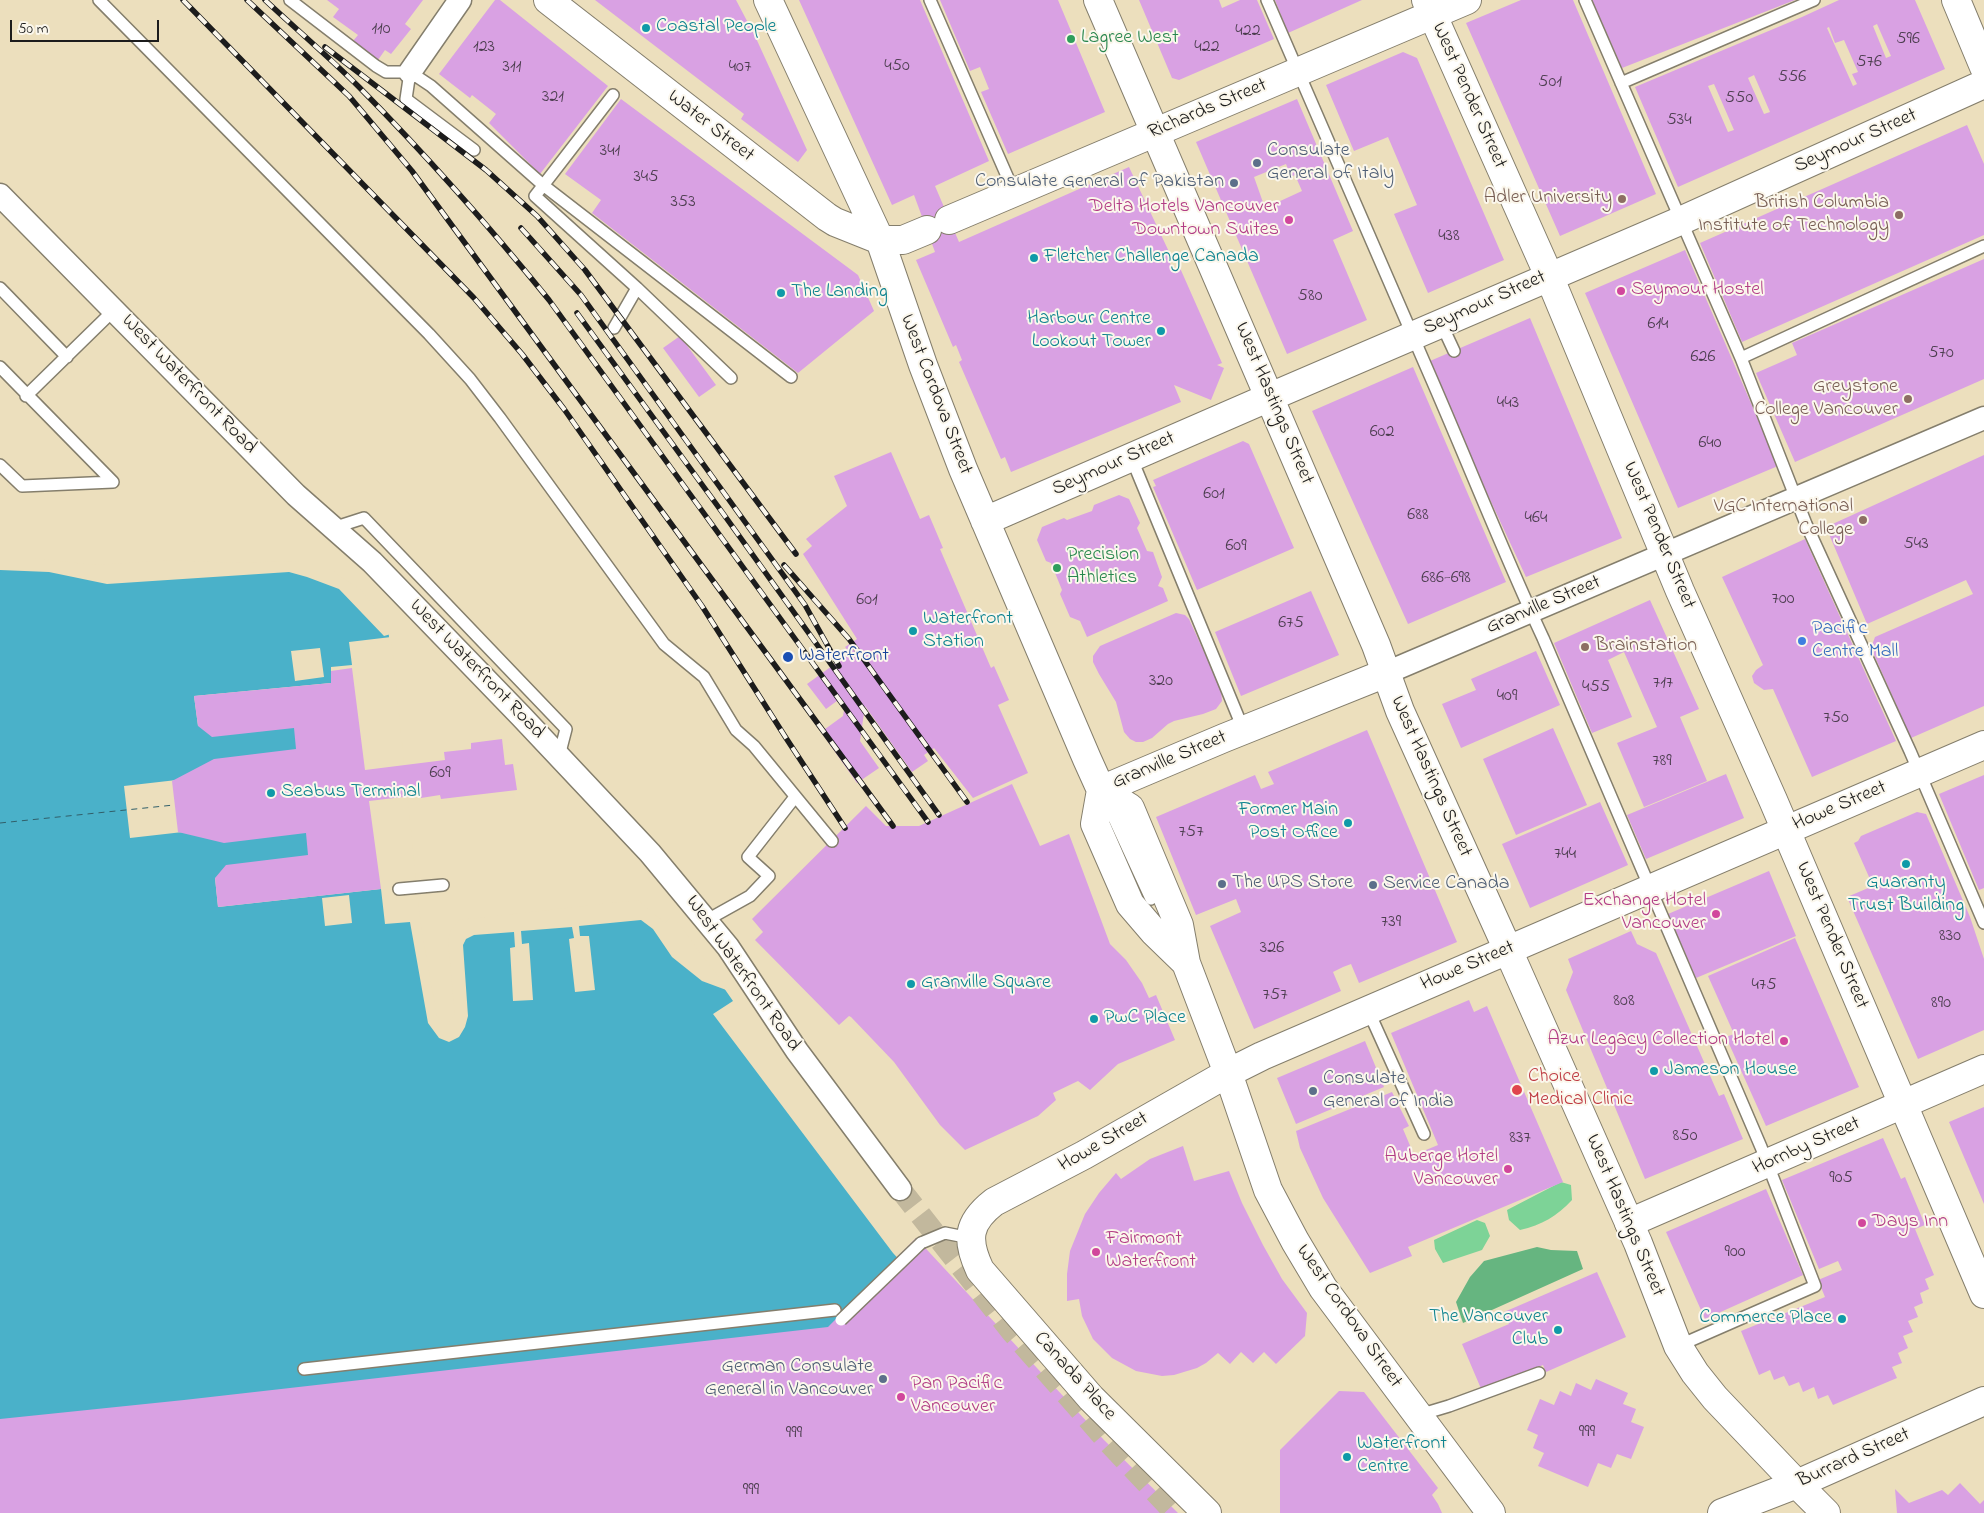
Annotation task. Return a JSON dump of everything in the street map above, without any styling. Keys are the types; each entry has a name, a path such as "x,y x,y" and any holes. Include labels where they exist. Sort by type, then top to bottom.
{"main road":[{"name":"Water Street","path":"548,0 827,217 880,240"},
{"name":"West Cordova Street","path":"768,0 880,240 926,373 963,469 1102,790 1130,808 1179,925 1186,963 1228,1073 1268,1190 1294,1241 1323,1288 1491,1513"},
{"name":"West Hastings Street","path":"1098,0 1376,645 1400,711 1629,1223 1678,1346 1694,1373 1715,1398 1826,1513"},
{"name":"Richards Street","path":"880,240 903,240 1298,72 1429,8 1467,0"},
{"path":"1956,0 1984,67"},
{"name":"West Pender Street","path":"1429,8 1549,276 1664,553 1786,830 1984,1294"},
{"name":"Seymour Street","path":"985,521 1680,221 1984,84"},
{"name":"Granville Street","path":"1102,790 1386,673"},
{"name":"Howe Street","path":"972,1232 980,1212 994,1202 1084,1155 1228,1073 1262,1056 1984,745"},
{"name":"West Cordova Street","path":"1102,790 1095,824 1130,904 1154,932 1186,963"},
{"name":"Hornby Street","path":"1629,1223 1984,1069"},
{"name":"Canada Place","path":"972,1232 973,1255 980,1270 1060,1364 1104,1411 1207,1513"},
{"name":"Burrard Street","path":"1722,1513 1797,1484 1984,1401"}],"street":[{"path":"410,72 460,0"},
{"name":"West Waterfront Road","path":"0,194 296,495 372,562 650,853 707,920 747,975 796,1051 900,1189"},
{"name":"Granville Street","path":"1386,673 1984,418"}],"lane":[{"path":"99,0 429,334 470,379 664,644 704,677 736,730 754,746 832,840"},
{"path":"290,0 376,66 386,72 410,72 424,81 543,185 792,377"},
{"path":"930,0 1014,192"},
{"path":"1267,0 1413,335 1519,588 1768,1164 1815,1286 1678,1346"},
{"path":"1585,0 1741,358 1796,498 1919,773 1981,905 1984,922"},
{"path":"1621,83 1814,0"},
{"path":"410,72 406,99 474,150"},
{"path":"613,95 535,196 637,288 731,378"},
{"path":"1741,358 1984,246"},
{"path":"0,288 67,357"},
{"path":"614,328 637,288"},
{"path":"26,396 114,310"},
{"path":"1441,323 1454,351"},
{"path":"0,367 26,396 113,482 22,486 0,465"},
{"path":"1131,457 1244,731"},
{"path":"1102,790 1150,899"},
{"path":"707,920 750,896 769,876 748,857 795,796"},
{"path":"399,889 443,885"},
{"path":"1368,1010 1424,1134"},
{"path":"304,1369 838,1315 921,1243 945,1233 972,1232"},
{"path":"1417,1415 1449,1406 1539,1373"}],"green space":[{"path":"1561,1182 1571,1185 1572,1200 1561,1211 1542,1223 1520,1230 1509,1220 1507,1210"},
{"path":"1477,1220 1485,1223 1490,1236 1482,1250 1443,1263 1435,1249 1434,1240"},
{"path":"1537,1247 1551,1250 1577,1251 1583,1269 1463,1323 1456,1302 1470,1277 1484,1261"}],"water":[{"path":"0,561 95,568 173,563 332,573 388,627 418,928 435,1017 443,1027 448,1027 457,1016 453,931 637,902 710,968 733,1001 713,1014 893,1253 1134,1513 0,1513"}],"pier":[{"path":"0,558 33,558 95,565 173,560 229,563 299,561 333,571 362,591 390,626 391,634 384,636 339,589 289,572 107,584 49,572 0,570"},
{"path":"391,637 421,927 437,1016 444,1024 447,1024 455,1015 448,942 451,930 459,920 638,900 665,923 671,917 674,918 729,991 702,981 672,957 653,929 641,920 579,926 580,936 589,936 595,990 575,992 569,939 574,938 572,927 521,931 522,944 529,943 533,1000 513,1001 510,948 515,947 514,932 474,935 466,939 463,945 468,1016 465,1027 459,1037 449,1042 439,1038 428,1023 410,922 385,924 381,889 218,907 215,878 321,866 315,817 130,838 124,786 308,765 303,715 198,726 194,696 331,683 331,667 352,665 349,642"},
{"path":"320,648 324,677 295,681 291,651"},
{"path":"349,895 352,923 325,926 322,898"}],"building":[{"path":"327,0 423,0 405,24 411,29 391,54 385,50 378,60 353,41 358,35 333,17 339,9"},
{"path":"495,0 500,0 608,86 540,174 489,123 496,114 472,95 470,98 439,74"},
{"path":"595,0 736,0 755,36 807,150 798,162 741,119 744,114"},
{"path":"799,0 920,0 989,161 935,186 959,242 1129,167 1171,256 1169,261 1172,268 1177,270 1180,268 1222,363 1217,365 1224,368 1211,400 1174,385 1181,402 1011,472 1005,457 1001,459 959,362 962,360 956,345 953,347 916,260 935,252 914,195 892,205"},
{"path":"940,0 1058,0 1105,112 1008,154 981,92 989,89 980,67 970,71"},
{"path":"1139,0 1219,0 1222,8 1240,0 1257,0 1274,39 1179,80 1172,78"},
{"path":"1275,0 1362,0 1288,33"},
{"path":"1521,0 1573,0 1656,194 1560,236 1466,23"},
{"path":"1592,0 1795,0 1622,68"},
{"path":"1839,0 1915,0 1945,69 1678,187 1635,87","holes":["1877,24 1891,56 1886,58 1873,26","1829,27 1835,43 1844,40 1858,72 1852,74 1857,84 1853,86 1827,28","1754,75 1770,112 1764,114 1748,78","1714,84 1734,130 1728,132 1708,86"]},
{"path":"1403,52 1417,58 1504,260 1428,293 1394,214 1417,205 1388,137 1354,151 1326,85"},
{"path":"621,99 858,275 874,311 798,373 592,213 601,200 565,174"},
{"path":"1297,99 1353,231 1333,240 1367,320 1287,354 1196,142","holes":["1286,164 1291,177 1295,175 1302,191 1265,208 1254,177"]},
{"path":"1967,125 1984,164 1984,235 1742,342 1700,243"},
{"path":"1685,250 1778,466 1678,508 1585,293"},
{"path":"1984,259 1984,379 1795,462 1756,373 1797,355 1792,343"},
{"path":"1530,318 1622,538 1526,577 1486,491 1430,361"},
{"path":"680,336 716,385 699,397 663,348"},
{"path":"1413,367 1506,582 1408,624 1312,411"},
{"path":"1243,441 1249,444 1294,548 1197,590 1153,487 1156,486 1153,480"},
{"name":"Waterfront Station","path":"891,452 920,519 929,515 943,548 940,549 991,668 994,666 1009,700 998,705 1028,773 973,798 934,748 924,755 928,761 912,772 865,706 860,741 879,768 857,783 821,732 843,716 845,705 841,698 826,709 807,684 850,653 845,647 857,639 803,554 812,546 806,539 847,506 834,476"},
{"path":"1984,455 1984,706 1911,738 1871,648 1875,637 1973,594 1966,580 1867,624 1826,527"},
{"path":"1119,495 1129,499 1140,523 1137,528 1147,551 1153,552 1162,577 1158,586 1163,588 1168,601 1087,637 1080,621 1070,617 1060,594 1062,590 1051,563 1046,561 1037,540 1042,527 1064,518 1067,520 1092,511 1094,505"},
{"name":"Pacific Centre Mall","path":"1805,539 1896,741 1812,777 1773,689 1764,690 1754,683 1752,676 1763,665 1722,577"},
{"path":"1311,591 1339,655 1241,696 1215,632"},
{"path":"1650,600 1699,709 1680,717 1707,781 1644,807 1617,743 1657,727 1624,652 1608,660 1632,717 1592,733 1554,643"},
{"path":"1176,613 1185,615 1189,619 1221,689 1222,701 1216,709 1174,721 1152,738 1143,742 1136,742 1130,739 1124,732 1116,702 1093,662 1093,656 1100,646"},
{"path":"1536,651 1560,705 1461,748 1442,704 1476,690 1471,679"},
{"name":"Seabus Terminal","path":"352,668 365,770 445,760 444,752 471,749 471,743 502,739 505,765 513,764 517,790 441,799 440,795 421,798 420,795 369,801 381,889 218,907 215,878 226,865 308,855 306,833 224,843 178,832 172,781 214,759 296,749 294,728 212,737 198,726 194,696 331,683 331,671"},
{"path":"1553,728 1587,805 1516,835 1483,759"},
{"path":"1367,730 1457,942 1359,983 1351,964 1343,967 1333,972 1341,991 1254,1029 1210,926 1241,912 1236,899 1196,915 1156,817 1255,775 1261,789 1274,784 1268,772"},
{"path":"1726,774 1744,818 1646,859 1627,815"},
{"path":"1984,775 1984,888 1979,890 1939,794"},
{"path":"1012,784 1040,846 1069,834 1110,944 1126,960 1142,983 1149,998 1156,995 1175,1040 1118,1064 1090,1090 1078,1081 1053,1093 1056,1100 1038,1116 965,1150 940,1125 894,1062 851,1017 849,1016 839,1025 755,940 763,932 752,919 866,806 886,826 919,826"},
{"path":"1600,802 1628,865 1530,908 1502,844"},
{"path":"1917,812 1926,814 1970,917 1984,959 1984,1030 1918,1059 1847,897 1873,886 1854,843 1861,836"},
{"path":"1769,871 1796,936 1696,978 1668,914"},
{"path":"1631,931 1637,944 1656,953 1719,1096 1724,1094 1743,1139 1645,1179 1566,990 1573,972 1568,959"},
{"path":"1795,938 1859,1087 1766,1126 1726,1037 1734,1034 1708,976"},
{"path":"1469,1000 1474,1012 1487,1006 1563,1182 1408,1247 1412,1256 1370,1273 1323,1198 1300,1148 1296,1131 1392,1092 1409,1126 1403,1129 1414,1155 1438,1145 1391,1033"},
{"path":"1365,1041 1384,1087 1296,1124 1277,1078"},
{"path":"1984,1107 1984,1204 1949,1122"},
{"name":"Commerce Place","path":"1883,1138 1901,1179 1905,1177 1925,1225 1915,1229 1934,1275 1925,1279 1929,1289 1920,1293 1923,1303 1914,1307 1918,1317 1908,1321 1913,1332 1903,1336 1908,1348 1898,1353 1902,1363 1892,1367 1897,1378 1833,1405 1828,1395 1818,1399 1814,1387 1803,1392 1799,1382 1789,1386 1784,1376 1774,1380 1770,1370 1759,1375 1741,1331 1825,1297 1818,1280 1842,1270 1838,1261 1819,1269 1782,1180"},
{"path":"1183,1146 1194,1181 1229,1171 1242,1203 1263,1245 1282,1279 1307,1313 1305,1336 1276,1364 1264,1352 1253,1363 1241,1352 1230,1364 1218,1353 1197,1368 1174,1375 1162,1376 1136,1371 1112,1358 1093,1339 1082,1316 1079,1299 1067,1301 1067,1274 1070,1251 1085,1214 1099,1193 1116,1173 1121,1179 1150,1159"},
{"path":"1766,1189 1803,1275 1705,1319 1666,1232"},
{"path":"916,1238 1104,1440 1178,1513 0,1513 0,1419 828,1327"},
{"name":"The Vancouver Club","path":"1597,1272 1626,1337 1546,1372 1543,1365 1482,1391 1462,1344 1509,1324 1504,1312"},
{"path":"1596,1379 1628,1393 1623,1404 1636,1409 1631,1422 1644,1427 1631,1459 1617,1454 1611,1468 1598,1463 1588,1487 1538,1466 1544,1453 1533,1448 1538,1435 1527,1430 1540,1399 1554,1405 1560,1391 1571,1396 1576,1383 1591,1390"},
{"name":"Waterfront Centre","path":"1339,1391 1364,1392 1438,1488 1432,1495 1442,1513 1280,1513 1280,1450"},
{"path":"1960,1483 1980,1504 1984,1500 1984,1513 1897,1513 1895,1489 1909,1503 1942,1490 1948,1495"}],"ferry route":[{"path":"0,823 174,805"}],"tunnel":[{"path":"900,1189 1012,1332 1109,1443 1175,1513"}],"railway":[{"path":"183,0 474,298 522,354 564,409 702,606 845,828"},
{"path":"247,0 349,96 412,171 893,826"},
{"path":"265,0 348,76 409,139 480,218 549,300 928,822"},
{"path":"325,47 486,170 537,216 585,270 796,554"},
{"path":"521,228 581,295 805,605 839,666"},
{"path":"577,313 939,815"},
{"path":"784,565 849,639 967,802"}],"place":[{"name":"Coastal People","path":"646,28"},
{"name":"Lagree West","path":"1071,39"},
{"name":"Consulate General of Italy","path":"1257,163"},
{"name":"Consulate General of Pakistan","path":"1234,183"},
{"name":"Adler University","path":"1622,199"},
{"name":"British Columbia Institute of Technology","path":"1899,215"},
{"name":"Delta Hotels Vancouver Downtown Suites","path":"1289,220"},
{"name":"Fletcher Challenge Canada","path":"1034,258"},
{"name":"Seymour Hostel","path":"1621,291"},
{"name":"The Landing","path":"781,293"},
{"name":"Harbour Centre Lookout Tower","path":"1161,331"},
{"name":"Greystone College Vancouver","path":"1908,399"},
{"name":"VGC International College","path":"1863,520"},
{"name":"Precision Athletics","path":"1057,568"},
{"name":"Waterfront Station","path":"913,631"},
{"name":"Pacific Centre Mall","path":"1802,641"},
{"name":"Brainstation","path":"1585,647"},
{"name":"Waterfront","path":"788,657"},
{"name":"Seabus Terminal","path":"271,793"},
{"name":"Former Main Post Office","path":"1348,823"},
{"name":"Guaranty Trust Building","path":"1906,864"},
{"name":"The UPS Store","path":"1222,884"},
{"name":"Service Canada","path":"1373,885"},
{"name":"Exchange Hotel Vancouver","path":"1716,914"},
{"name":"Granville Square","path":"911,984"},
{"name":"PwC Place","path":"1094,1019"},
{"name":"Azur Legacy Collection Hotel","path":"1784,1041"},
{"name":"Jameson House","path":"1654,1071"},
{"name":"Choice Medical Clinic","path":"1517,1090"},
{"name":"Consulate General of India","path":"1313,1091"},
{"name":"Auberge Hotel Vancouver","path":"1508,1169"},
{"name":"Days Inn","path":"1862,1223"},
{"name":"Fairmont Waterfront","path":"1096,1252"},
{"name":"Commerce Place","path":"1842,1319"},
{"name":"The Vancouver Club","path":"1558,1330"},
{"name":"German Consulate General in Vancouver","path":"883,1379"},
{"name":"Pan Pacific Vancouver","path":"901,1397"},
{"name":"Waterfront Centre","path":"1347,1457"}]}
